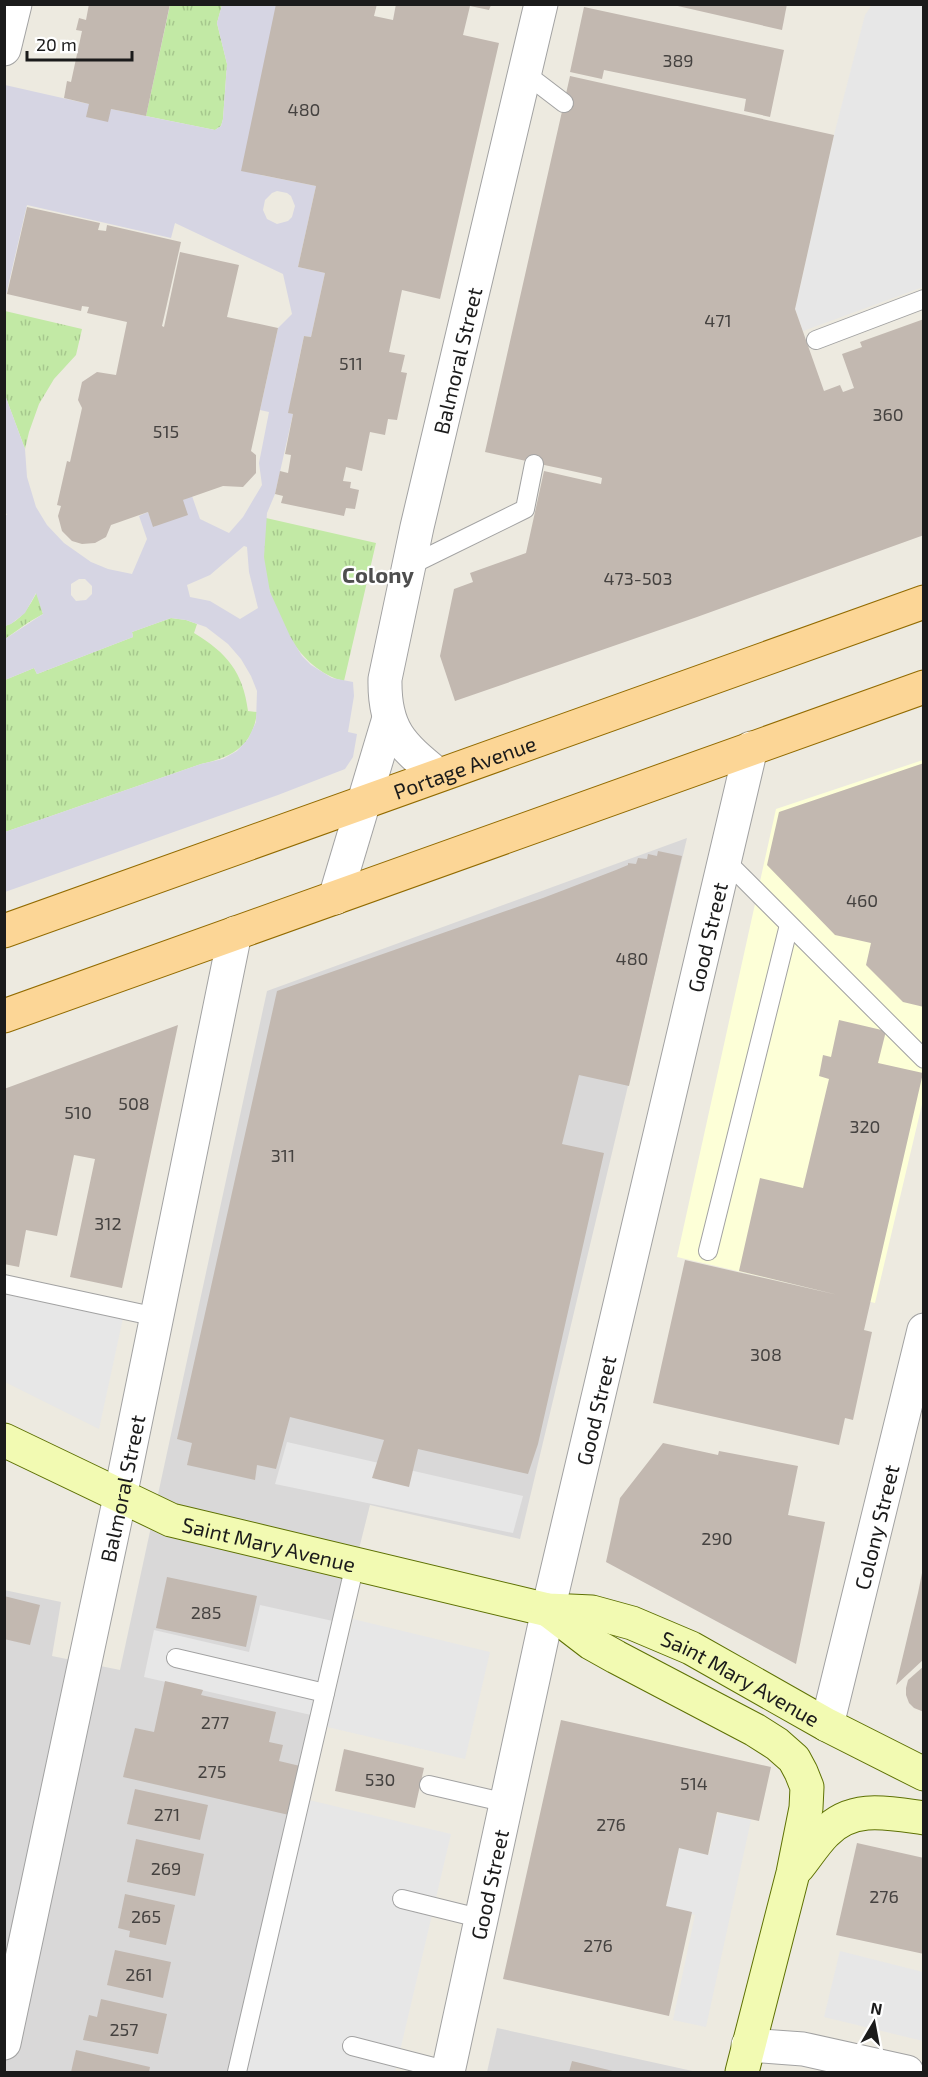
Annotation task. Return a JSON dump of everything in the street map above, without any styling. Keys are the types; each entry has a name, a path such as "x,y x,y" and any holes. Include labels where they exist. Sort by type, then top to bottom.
{"main road":[{"name":"Portage Avenue","path":"4,931 924,602"},
{"path":"4,1016 924,687"},
{"name":"Saint Mary Avenue","path":"4,1440 171,1520 548,1610 592,1612 632,1623 691,1648 827,1725 924,1774"},
{"name":"Saint Mary Avenue","path":"548,1610 591,1643 703,1701 777,1744 794,1760 807,1787 807,1808 794,1873"},
{"path":"745,2059 794,1873 825,1833 838,1821 854,1814 882,1813 924,1818"}],"street":[{"path":"4,49 15,4"},
{"name":"Balmoral Street","path":"438,775 411,753 397,737 389,718 385,679 409,567 541,4"},
{"name":"Balmoral Street","path":"335,898 389,718"},
{"name":"Good Street","path":"448,2072 483,1919 548,1610 751,748"},
{"name":"Balmoral Street","path":"4,2043 120,1497 236,933"},
{"name":"Colony Street","path":"827,1725 924,1330"},
{"path":"745,2059 807,2049 907,2073"}],"lane":[{"path":"526,74 564,103"},
{"path":"816,340 924,299"},
{"path":"409,567 525,509 534,464"},
{"path":"725,860 924,1059"},
{"path":"708,1251 789,925"},
{"path":"4,1284 157,1317"},
{"path":"237,2073 355,1564"},
{"path":"176,1658 325,1693"},
{"path":"429,1785 507,1803"},
{"path":"402,1899 483,1919"},
{"path":"352,2046 448,2072"}],"shaded area":[{"path":"222,5 297,5 261,175 316,186 298,267 325,273 311,337 304,336 289,413 293,414 275,494 267,513 264,557 270,592 302,656 311,665 332,678 353,682 354,696 348,732 357,734 353,757 345,769 278,795 5,892 5,832 201,764 223,759 237,751 248,739 256,722 257,691 241,659 228,644 206,627 186,620 171,618 132,632 133,637 37,674 34,668 5,680 5,639 43,614 36,593 25,613 5,626 4,515 7,515 4,509 5,395 25,449 27,477 36,507 47,525 64,543 91,562 108,569 132,574 147,539 139,516 148,512 154,527 183,500 192,496 200,519 229,533 243,517 262,485 259,463 269,412 260,410 278,328 292,314 283,274 175,223 171,238 27,205 6,295 5,313 5,85 215,130 221,126 223,119 227,64 217,23","holes":["277,191 291,196 295,206 292,217 288,221 277,224 267,219 263,210 265,200","244,546 247,547 249,572 258,608 240,619 210,601 190,597 187,585 210,575","79,579 85,579 92,586 92,594 86,600 76,601 71,595 71,584"]},
{"path":"872,5 923,5 923,287 803,331 795,309 834,135 865,15"},
{"path":"923,760 923,1100 875,1303 677,1257 776,809"},
{"path":"687,838 520,1539 370,1505 228,2072 5,2072 4,1590 61,1602 52,1656 120,1670 267,991"},
{"path":"4,1276 126,1304 99,1429 5,1382"},
{"path":"287,1442 523,1496 513,1533 275,1484"},
{"path":"260,1605 333,1621 311,1715 144,1677 154,1630 249,1652"},
{"path":"353,1619 490,1652 465,1759 327,1727"},
{"path":"309,1800 451,1834 395,2072 246,2072"},
{"path":"718,1813 751,1820 706,2027 673,2020 695,1915 666,1908 679,1848 709,1854"},
{"path":"840,1951 923,1972 923,2041 824,2017"},
{"path":"497,2028 697,2072 487,2072"}],"green space":[{"path":"170,5 222,5 217,23 227,64 223,119 221,126 215,130 146,116"},
{"path":"5,311 82,329 76,355 54,379 39,404 25,449 5,395"},
{"path":"266,518 376,543 344,681 328,675 313,665 290,638 281,621 265,570 263,551"},
{"path":"37,592 43,614 5,639 5,626 20,617"},
{"path":"171,618 197,624 194,633 216,648 232,665 242,685 248,711 257,712 255,724 246,742 222,758 5,832 5,680 34,668 37,674 133,637 132,632"}],"building":[{"path":"89,4 170,4 146,116 111,109 108,122 86,117 89,104 64,98 67,81 71,82 82,31 76,30 79,18 86,20"},
{"path":"276,4 377,4 374,16 393,20 396,4 491,5 489,10 470,6 463,35 499,43 440,299 402,290 389,352 405,355 401,372 407,373 397,420 388,419 385,435 370,432 362,471 346,467 343,481 351,482 350,488 359,490 355,509 346,508 344,516 281,503 283,496 275,494 280,471 288,473 291,455 285,454 293,414 288,413 304,336 311,337 325,273 298,267 316,186 241,171"},
{"path":"669,4 787,4 782,30"},
{"path":"584,7 784,50 770,117 744,111 746,99 604,70 602,79 570,72"},
{"path":"570,76 834,135 795,309 824,391 840,385 843,392 854,388 842,354 862,347 860,342 924,319 924,535 455,701 440,656 454,589 473,582 470,573 526,553 544,471 601,484 602,478 599,477 485,452"},
{"path":"27,207 100,223 98,230 106,231 107,225 181,242 162,326 164,327 180,252 239,265 227,317 278,328 251,451 256,455 256,473 243,487 223,486 183,500 188,515 153,527 148,512 111,525 106,537 95,543 82,544 72,541 62,531 58,516 61,506 57,505 67,461 70,462 82,408 78,400 82,382 97,372 116,375 127,322 87,313 89,307 82,306 81,311 7,294"},
{"path":"924,763 924,1007 903,1002 866,965 871,943 835,935 767,865 779,812"},
{"path":"658,851 682,856 629,1086 579,1075 562,1144 604,1153 538,1444 528,1474 418,1449 409,1487 372,1478 384,1440 290,1417 276,1469 257,1465 255,1480 187,1465 192,1443 177,1439 277,991 543,898 616,870 628,863 636,864 638,858 647,859 648,854 657,856"},
{"path":"839,1020 886,1031 878,1063 923,1073 864,1330 872,1332 853,1420 845,1418 839,1445 653,1403 685,1260 838,1295 739,1271 760,1178 803,1188 829,1079 819,1076 823,1055 831,1057"},
{"path":"178,1025 122,1288 70,1277 95,1159 74,1155 57,1236 26,1230 19,1267 4,1264 4,1089"},
{"path":"663,1443 718,1455 719,1451 798,1466 788,1515 825,1522 796,1664 606,1562 620,1498"},
{"path":"922,1573 924,1659 896,1685 918,1593"},
{"path":"167,1577 257,1596 246,1647 156,1628"},
{"path":"4,1596 40,1605 30,1645 4,1639"},
{"path":"924,1666 924,1712 909,1703 906,1688 908,1680"},
{"path":"165,1681 203,1690 201,1695 276,1712 269,1742 283,1745 279,1761 300,1766 289,1815 123,1777 135,1728 154,1732"},
{"path":"561,1720 771,1767 759,1821 717,1812 708,1855 679,1848 666,1906 692,1912 669,2016 503,1979"},
{"path":"344,1749 424,1768 415,1808 335,1791"},
{"path":"135,1789 208,1805 200,1840 127,1824"},
{"path":"136,1839 204,1854 195,1896 127,1882"},
{"path":"857,1843 924,1858 924,1954 836,1935"},
{"path":"125,1894 175,1905 166,1945 129,1937 130,1931 118,1928"},
{"path":"115,1950 171,1962 163,1998 107,1985"},
{"path":"101,1999 167,2014 158,2054 83,2040 89,2015 97,2017"},
{"path":"76,2050 150,2067 149,2072 71,2072"},
{"path":"572,2061 617,2072 569,2072"}],"district":[{"name":"Colony","path":"378,574"}]}
